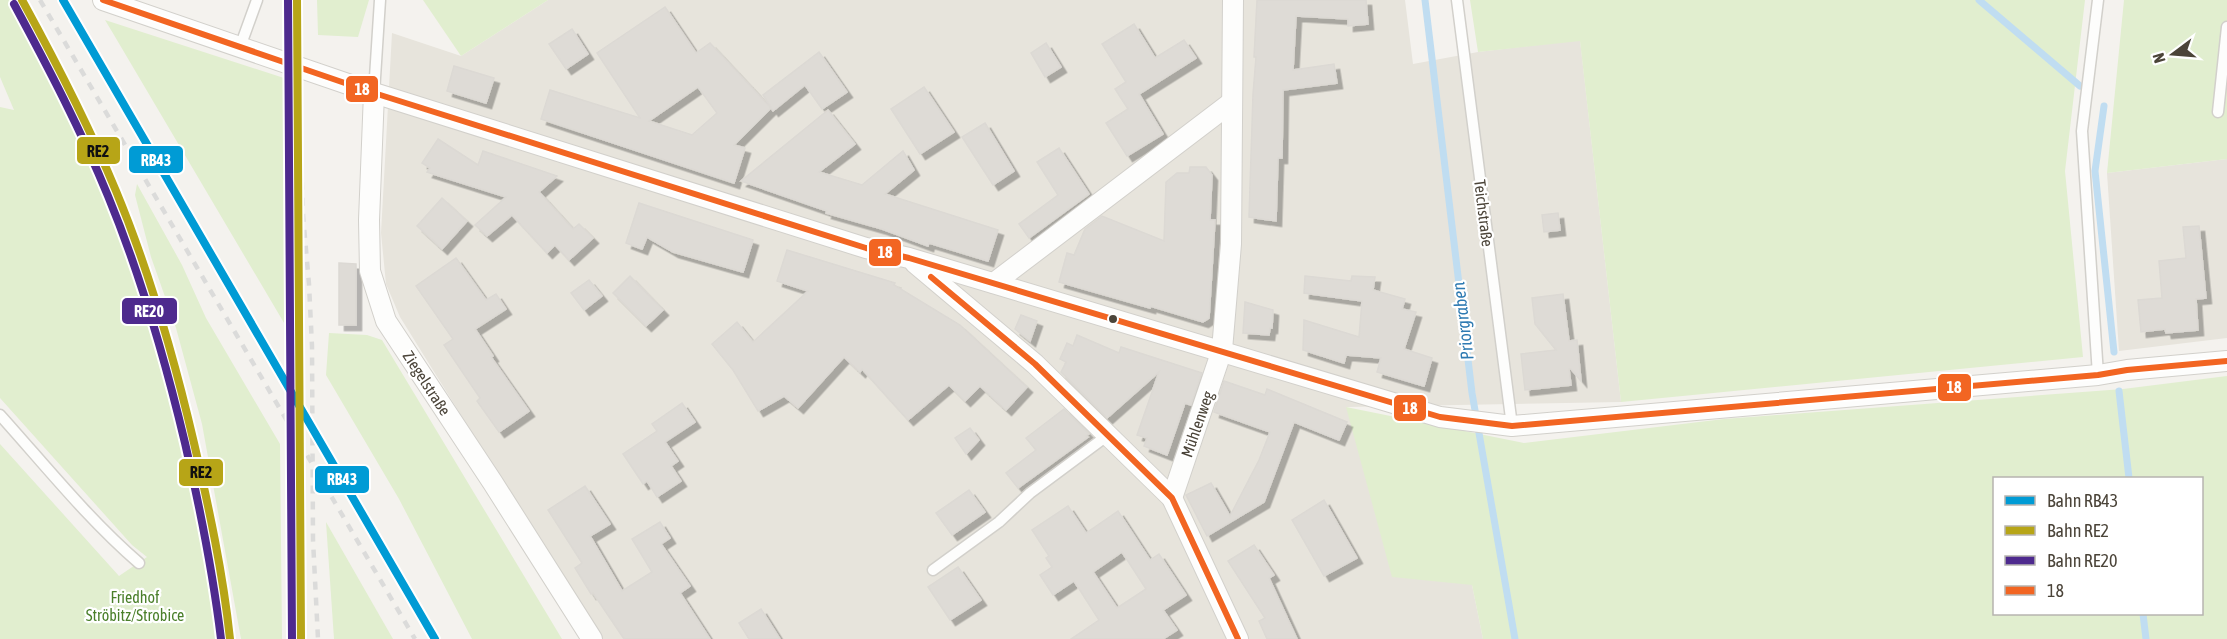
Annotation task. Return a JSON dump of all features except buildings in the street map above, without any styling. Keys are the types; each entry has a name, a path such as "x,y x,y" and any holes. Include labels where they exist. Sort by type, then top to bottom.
{"street":[{"path":"104,0 374,93 866,248 909,258 1222,350 1440,417 1512,426 2098,375 2127,370 2227,361"},
{"name":"Mühlenweg","path":"1172,498 1222,350 1231,244 1233,0"},
{"name":"Ziegelstraße","path":"374,93 369,220 370,271 386,321 592,639"},
{"path":"994,284 1232,102"},
{"path":"909,258 1035,364 1172,498 1238,639"}],"lane":[{"path":"240,47 257,0"},
{"path":"374,93 380,0"},
{"name":"Teichstraße","path":"1457,0 1512,426"},
{"path":"2098,0 2082,131 2098,375"},
{"path":"2218,112 2227,27"},
{"path":"0,415 86,510 139,563"},
{"path":"933,570 999,522 1030,494 1108,435"}],"shaded area":[{"path":"548,0 1405,0 1413,64 1478,52 1580,40 1621,402 1347,407 1472,585 1483,639 600,639 400,317 386,284 381,233 392,33 461,56"},
{"path":"2227,159 2227,338 2119,351 2107,173"}],"green space":[{"name":"Friedhof Ströbitz/Strobice","path":"0,0 10,0 72,115 139,287 172,395 199,503 222,639 0,639 0,444 119,576 147,557 132,545 0,398 0,107 14,110 0,77"},
{"path":"317,0 369,0 358,37 318,35"},
{"path":"423,0 548,0 461,56"},
{"path":"1470,0 2085,0 2065,171 2083,357 1621,402 1580,41 1478,52"},
{"path":"2124,0 2227,0 2227,159 2107,173"},
{"path":"105,20 287,79 287,328 114,35"},
{"path":"137,184 182,265 206,318 280,444 282,639 241,639 202,424 176,328 151,257 135,195"},
{"path":"329,333 367,335 382,340 562,639 472,639 399,499 326,375"},
{"path":"2227,376 2227,639 1483,639 1472,585 1392,577 1346,407 1524,443 1724,419 2123,389"},
{"path":"326,522 393,639 334,639"}],"waterway":[{"name":"Priorgraben","path":"1425,0 1472,393 1515,639"},
{"path":"1979,0 2080,86"},
{"path":"2104,106 2095,171 2114,352"},
{"path":"2119,391 2129,477"},
{"path":"2143,615 2146,639"}],"railway":[{"path":"40,0 415,639"},
{"path":"299,102 303,215 312,346 313,540 318,639"}],"rail line":[{"name":"RE2","path":"22,0 95,142 116,191 150,284 178,379 200,467 219,565 230,639"},
{"name":"RB43","path":"63,0 435,639"},
{"name":"RE20","path":"288,0 292,639"},
{"name":"RE2","path":"297,0 301,639"},
{"name":"RE20","path":"14,4 87,147 120,226 142,287 191,467 210,565 221,639"}],"transit line":[{"name":"18","path":"103,0 374,93 866,248 909,258 1440,417 1512,426 2098,375 2127,370 2227,361"},
{"name":"18","path":"931,277 1035,364 1172,498 1238,639"}]}
